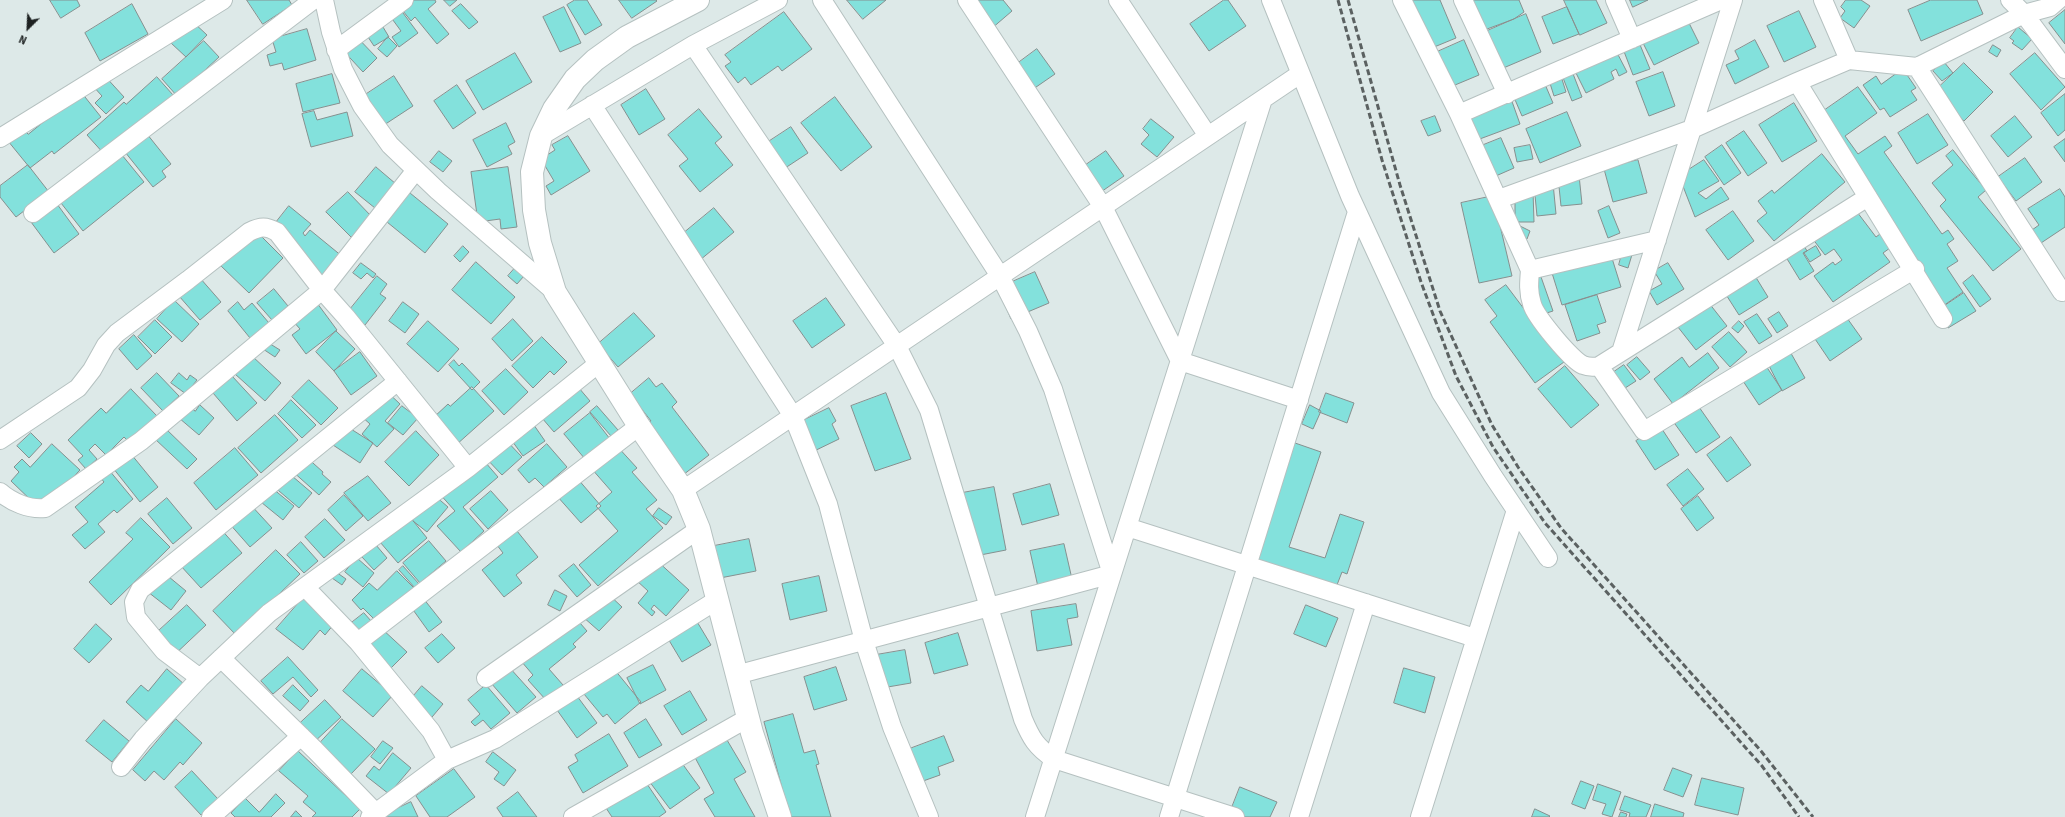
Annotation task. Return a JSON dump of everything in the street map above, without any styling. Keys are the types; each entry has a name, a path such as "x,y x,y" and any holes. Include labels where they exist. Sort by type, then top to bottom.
{"street":[{"path":"0,138 223,0"},
{"path":"33,213 313,0"},
{"path":"324,0 336,50 343,70 362,106 390,145 438,191 555,292"},
{"path":"336,50 404,0"},
{"path":"698,0 626,37 595,60 575,79 554,109 541,136 532,172 534,210 540,243 555,292 639,426 683,490 699,529 748,718 780,817"},
{"path":"541,136 693,45 778,0"},
{"path":"822,0 1000,276 1028,331 1053,389 1112,574"},
{"path":"967,0 1103,207 1180,361 1299,400"},
{"path":"1118,0 1208,136"},
{"path":"1270,0 1358,212 1441,393 1548,558"},
{"path":"1402,0 1459,114 1530,270 1528,290 1532,306 1544,324 1575,359 1583,365 1599,366 1868,197"},
{"path":"1463,0 1506,94"},
{"path":"1614,0 1632,39"},
{"path":"1459,114 1721,0"},
{"path":"1621,352 1733,0"},
{"path":"1824,0 1849,60"},
{"path":"2010,0 2024,14 2065,69"},
{"path":"1499,199 1692,129 1849,60 1918,67 2024,14 2050,7 2058,0"},
{"path":"693,45 898,346 929,410 1023,719 1032,738 1040,750 1054,759 1235,817"},
{"path":"1918,67 2062,292"},
{"path":"683,490 1300,74"},
{"path":"1797,82 1943,318"},
{"path":"1035,817 1263,99"},
{"path":"592,105 793,416 828,504 864,641 892,727 930,817"},
{"path":"0,492 5,497 35,510 45,508 141,441 322,290 416,170"},
{"path":"1169,817 1358,212"},
{"path":"0,440 78,388 92,370 106,345 117,333 249,232 259,227 267,226 278,232 322,290 468,468"},
{"path":"1530,270 1657,240"},
{"path":"1599,366 1644,430 1914,269"},
{"path":"121,767 143,738 200,678 269,612 468,468 599,363"},
{"path":"200,678 164,651 136,617 134,602 140,590 398,381"},
{"path":"358,642 639,426"},
{"path":"1420,817 1516,510"},
{"path":"1127,527 1476,638"},
{"path":"486,678 699,529"},
{"path":"736,675 1112,574"},
{"path":"305,587 358,642 431,731 447,760"},
{"path":"221,658 301,736 373,815 447,760 495,738 717,600"},
{"path":"1299,817 1366,603"},
{"path":"573,817 748,718"},
{"path":"211,817 301,736"}],"building":[{"path":"50,0 77,0 80,6 61,18"},
{"path":"247,0 289,0 292,5 263,24"},
{"path":"406,0 435,0 436,2 428,9 449,34 437,44 415,17 411,21 399,6"},
{"path":"444,0 457,0 450,6"},
{"path":"575,0 587,0 602,25 585,35 567,5"},
{"path":"619,0 656,0 657,1 632,18"},
{"path":"847,0 886,0 863,19"},
{"path":"979,0 1003,0 1012,11 991,29 971,7"},
{"path":"1224,0 1228,0 1246,26 1209,51 1190,24"},
{"path":"1406,0 1440,0 1456,38 1427,50"},
{"path":"1466,0 1519,0 1524,12 1514,19 1479,32"},
{"path":"1564,0 1596,0 1607,23 1580,35"},
{"path":"1630,0 1648,0 1633,7"},
{"path":"1846,0 1861,0 1870,6 1854,28 1840,18 1845,11 1841,7"},
{"path":"1931,0 1977,0 1983,14 1921,41 1908,10"},
{"path":"132,4 148,34 100,61 85,33"},
{"path":"461,4 478,22 469,29 452,11"},
{"path":"397,5 418,33 399,47 392,37 401,31 387,12"},
{"path":"564,7 581,43 560,52 543,17"},
{"path":"1567,7 1579,34 1553,44 1542,17"},
{"path":"2065,10 2065,44 2049,23"},
{"path":"1683,11 1699,43 1654,65 1638,33"},
{"path":"1799,11 1816,47 1784,62 1767,26"},
{"path":"784,12 812,49 782,71 778,66 751,85 745,77 738,83 725,66 731,62 725,55"},
{"path":"1526,14 1541,52 1501,69 1485,32"},
{"path":"192,21 207,35 186,57 171,43"},
{"path":"383,27 389,37 374,46 368,37"},
{"path":"2018,27 2032,39 2022,50 2012,43 2014,41 2010,38"},
{"path":"307,29 316,60 284,70 282,63 270,66 267,55 276,52 272,39"},
{"path":"353,33 377,58 363,72 339,46"},
{"path":"1636,35 1650,69 1633,75 1620,41"},
{"path":"388,37 397,46 387,57 378,49"},
{"path":"1464,40 1479,75 1443,90 1428,56"},
{"path":"1755,40 1769,67 1735,84 1726,65 1739,59 1735,51"},
{"path":"204,41 219,57 177,96 162,79"},
{"path":"1613,45 1627,72 1619,76 1616,69 1611,72 1614,79 1586,93 1573,67"},
{"path":"1993,45 2001,50 1997,57 1989,52"},
{"path":"1037,49 1055,74 1026,94 1006,72"},
{"path":"515,53 532,82 483,110 466,81"},
{"path":"2035,53 2065,87 2041,110 2010,74"},
{"path":"1944,62 1953,73 1942,81 1933,71"},
{"path":"1964,63 1993,92 1964,121 1935,91"},
{"path":"1570,66 1582,97 1572,101 1560,70"},
{"path":"1903,69 1916,88 1911,91 1917,100 1890,117 1884,108 1880,110 1863,85 1876,76 1881,84"},
{"path":"1663,72 1675,106 1649,116 1636,82"},
{"path":"1560,73 1566,92 1554,96 1548,77"},
{"path":"103,74 124,97 106,114 95,103 102,96 92,85"},
{"path":"332,74 340,103 303,112 296,84"},
{"path":"1541,75 1553,103 1522,116 1510,88"},
{"path":"394,76 413,106 384,125 365,95"},
{"path":"157,77 173,95 105,155 87,135 124,102 126,104"},
{"path":"457,85 476,113 453,129 434,101"},
{"path":"1858,87 1877,113 1845,136 1858,154 1885,136 1892,146 1884,152 1942,234 1948,230 1954,239 1947,244 1958,261 1947,268 1963,292 1943,306 1812,119"},
{"path":"646,89 665,119 639,135 621,105"},
{"path":"81,92 101,117 54,154 52,151 30,168 8,141 23,129 28,134"},
{"path":"1509,93 1520,124 1469,143 1457,112"},
{"path":"2065,94 2065,130 2058,136 2041,113"},
{"path":"835,97 872,147 841,171 801,123"},
{"path":"1794,103 1817,141 1782,162 1759,125"},
{"path":"699,109 722,137 715,143 733,165 700,192 679,166 688,159 668,135"},
{"path":"314,111 317,120 347,112 353,136 311,147 302,114"},
{"path":"1567,112 1581,146 1540,163 1526,129"},
{"path":"1928,114 1948,145 1917,164 1898,133"},
{"path":"1435,116 1441,131 1428,136 1421,121"},
{"path":"2015,116 2032,137 2008,157 1991,136"},
{"path":"1151,119 1174,137 1157,157 1141,144 1149,135 1143,129"},
{"path":"506,123 515,142 508,146 512,154 487,167 473,140"},
{"path":"791,127 808,153 776,174 759,148"},
{"path":"1744,131 1767,163 1748,176 1726,143"},
{"path":"147,134 171,164 162,171 166,177 153,187 125,152"},
{"path":"568,136 590,171 551,195 546,186 554,181 541,159 555,150 552,145"},
{"path":"1501,138 1514,168 1489,179 1476,148"},
{"path":"2065,139 2065,162 2054,147"},
{"path":"1530,145 1533,159 1517,162 1514,148"},
{"path":"1722,145 1741,173 1724,185 1705,157"},
{"path":"1953,150 1986,190 1978,197 2021,249 1993,271 1940,206 1946,200 1932,183 1953,165 1946,156"},
{"path":"439,151 452,161 443,172 430,162"},
{"path":"1106,151 1124,176 1098,194 1080,169"},
{"path":"1822,154 1845,182 1774,241 1757,221 1767,213 1758,201 1772,190 1774,193"},
{"path":"122,155 144,182 83,231 61,203"},
{"path":"2025,158 2042,182 2016,201 1998,177"},
{"path":"1638,160 1647,193 1613,202 1604,169"},
{"path":"1704,160 1719,181 1698,193 1706,199 1721,187 1729,199 1695,217 1679,176"},
{"path":"28,165 49,192 16,217 0,197 0,186"},
{"path":"376,167 396,184 375,208 355,192"},
{"path":"508,167 517,227 501,229 500,219 478,222 471,172"},
{"path":"1579,175 1582,204 1561,206 1558,177"},
{"path":"1553,183 1556,214 1537,216 1534,185"},
{"path":"2060,189 2065,197 2065,227 2041,243 2032,230 2039,225 2028,209"},
{"path":"1533,191 1534,222 1515,222 1515,192"},
{"path":"348,192 372,217 351,237 326,212"},
{"path":"410,193 448,224 425,253 387,222"},
{"path":"1493,196 1512,276 1479,283 1461,203"},
{"path":"57,204 79,234 54,253 31,222"},
{"path":"1851,204 1876,237 1880,234 1890,248 1883,253 1890,262 1833,302 1814,276 1833,262 1835,265 1842,260 1834,249 1825,255 1809,234"},
{"path":"289,206 311,224 303,233 305,236 310,230 343,257 324,279 292,253 299,245 274,225"},
{"path":"1609,206 1620,233 1608,238 1598,211"},
{"path":"714,208 734,232 700,260 679,237"},
{"path":"1733,211 1754,241 1728,260 1706,230"},
{"path":"1520,226 1530,231 1527,239 1517,234"},
{"path":"259,234 283,258 249,293 220,265"},
{"path":"1799,237 1807,251 1803,253 1814,271 1800,280 1781,249"},
{"path":"463,246 469,252 460,262 454,256"},
{"path":"1624,246 1634,248 1628,268 1619,265"},
{"path":"1816,246 1821,255 1810,262 1804,253"},
{"path":"1611,255 1621,287 1562,305 1552,273"},
{"path":"476,262 515,297 491,324 452,290"},
{"path":"361,263 376,274 373,278 367,273 361,279 353,273"},
{"path":"1668,263 1684,289 1657,305 1649,291 1662,284 1654,271"},
{"path":"515,268 524,276 517,284 508,276"},
{"path":"1752,271 1768,297 1739,315 1723,290"},
{"path":"1035,272 1049,303 1011,319 998,288"},
{"path":"1540,274 1553,311 1537,316 1525,279"},
{"path":"1973,275 1991,299 1980,307 1963,283"},
{"path":"377,276 387,284 380,294 386,298 365,325 348,312"},
{"path":"200,278 221,302 200,320 179,296"},
{"path":"1506,285 1564,362 1535,383 1490,322 1497,316 1485,300"},
{"path":"274,289 288,306 272,320 257,303"},
{"path":"1964,293 1976,311 1948,328 1937,311"},
{"path":"1597,295 1606,322 1597,325 1600,333 1577,341 1565,305"},
{"path":"826,298 845,325 812,348 793,321"},
{"path":"1705,298 1727,326 1696,350 1674,322"},
{"path":"174,300 199,324 182,342 157,319"},
{"path":"238,302 244,310 252,303 269,323 250,338 228,311"},
{"path":"403,302 419,314 405,333 389,321"},
{"path":"317,303 337,330 306,354 292,335 300,329 293,321"},
{"path":"1842,311 1862,339 1830,361 1811,333"},
{"path":"1779,312 1788,326 1777,333 1768,319"},
{"path":"634,313 655,336 618,367 598,344"},
{"path":"1757,314 1772,336 1759,344 1744,322"},
{"path":"513,319 533,341 512,361 492,339"},
{"path":"155,320 172,337 155,354 138,337"},
{"path":"428,321 459,349 438,372 407,344"},
{"path":"1739,321 1744,326 1738,333 1732,328"},
{"path":"336,331 355,349 334,371 316,352"},
{"path":"1729,332 1747,352 1730,367 1712,347"},
{"path":"134,335 152,356 137,370 119,349"},
{"path":"542,337 567,362 554,375 550,371 533,388 512,366"},
{"path":"267,342 280,350 275,357 263,349"},
{"path":"1788,348 1805,378 1782,391 1766,360"},
{"path":"360,352 377,376 351,395 334,371"},
{"path":"1708,353 1719,368 1673,404 1654,379 1682,357 1689,367"},
{"path":"252,356 281,383 265,401 235,374"},
{"path":"1637,357 1650,372 1640,380 1627,365"},
{"path":"454,360 459,366 462,363 480,382 472,390 449,365"},
{"path":"1624,365 1636,381 1622,390 1611,374"},
{"path":"1565,366 1599,405 1571,428 1538,389"},
{"path":"1766,366 1782,390 1759,405 1743,381"},
{"path":"506,369 528,392 504,415 482,391"},
{"path":"157,373 179,396 163,411 141,388"},
{"path":"179,373 187,380 190,375 197,380 186,394 171,383"},
{"path":"232,376 257,403 237,421 213,393"},
{"path":"649,378 656,387 662,383 677,402 672,407 709,455 679,478 641,429 651,421 630,394"},
{"path":"309,380 338,408 321,425 292,397"},
{"path":"573,381 590,401 554,432 536,411"},
{"path":"472,387 494,411 456,445 433,418 448,404 450,406"},
{"path":"383,388 400,404 385,421 394,429 377,447 362,434 370,424 361,416"},
{"path":"131,389 157,416 130,443 124,437 106,455 95,444 89,450 97,459 86,469 78,460 83,456 68,440 101,408 106,413"},
{"path":"886,393 911,459 875,471 851,406"},
{"path":"1326,393 1354,403 1347,423 1319,412"},
{"path":"291,400 316,425 302,438 278,414"},
{"path":"200,405 214,418 199,435 179,418 189,406 195,411"},
{"path":"1310,405 1321,411 1313,429 1302,424"},
{"path":"402,406 418,418 403,435 388,423"},
{"path":"597,406 618,430 611,436 590,412"},
{"path":"1699,407 1720,437 1696,453 1675,424"},
{"path":"829,408 836,421 832,424 839,439 808,454 794,425"},
{"path":"590,413 610,439 585,459 564,434"},
{"path":"275,415 298,440 261,473 238,448"},
{"path":"529,418 545,441 523,456 507,434"},
{"path":"343,424 373,443 360,463 330,443"},
{"path":"1660,426 1679,455 1655,470 1636,441"},
{"path":"165,428 197,459 187,469 155,439"},
{"path":"416,431 439,455 409,486 385,462"},
{"path":"31,433 42,444 29,458 17,446"},
{"path":"502,436 522,457 502,475 483,455"},
{"path":"1731,437 1751,465 1727,482 1707,455"},
{"path":"1295,443 1321,452 1289,547 1325,558 1340,514 1364,522 1347,574 1342,572 1335,590 1255,563"},
{"path":"52,444 80,470 57,494 38,507 11,481 19,472 14,467 22,459 30,467"},
{"path":"547,444 567,467 544,487 535,478 529,483 518,470"},
{"path":"616,445 637,468 632,472 657,500 646,509 663,528 598,586 579,565 618,531 596,506 612,492 591,468"},
{"path":"235,448 258,475 216,510 194,483"},
{"path":"131,454 158,487 140,502 113,468"},
{"path":"304,455 323,472 322,474 331,482 319,495 291,470"},
{"path":"479,455 498,477 463,507 484,531 461,552 437,526 455,511 438,492"},
{"path":"1688,469 1704,489 1683,506 1667,485"},
{"path":"109,470 133,499 117,513 114,510 98,524 105,532 85,549 72,535 88,522 75,507 104,482 100,477"},
{"path":"285,470 312,493 299,508 272,485"},
{"path":"368,476 391,503 368,521 344,493"},
{"path":"577,478 601,506 581,523 557,496"},
{"path":"267,484 294,506 283,520 256,498"},
{"path":"1050,484 1059,515 1022,525 1013,494"},
{"path":"994,487 1006,550 970,557 957,494"},
{"path":"491,491 508,510 488,529 470,509"},
{"path":"344,495 363,516 346,531 328,510"},
{"path":"434,495 448,507 427,532 408,517"},
{"path":"1698,496 1714,518 1697,531 1681,509"},
{"path":"167,498 192,528 173,544 148,514"},
{"path":"249,503 272,528 250,547 228,522"},
{"path":"659,508 672,517 666,525 653,516"},
{"path":"410,517 427,538 398,563 380,542"},
{"path":"141,518 170,547 111,605 89,582 133,539 126,533"},
{"path":"325,519 345,540 324,558 305,537"},
{"path":"513,526 538,557 516,575 522,583 504,597 482,570 503,553 494,541"},
{"path":"219,527 242,553 201,588 180,565"},
{"path":"749,539 756,571 720,578 714,546"},
{"path":"429,541 446,561 420,583 403,563"},
{"path":"301,542 318,561 304,573 287,555"},
{"path":"1064,544 1072,579 1038,587 1030,551"},
{"path":"376,545 387,558 374,570 362,557"},
{"path":"276,550 300,574 236,635 213,611"},
{"path":"357,558 374,573 363,587 345,572"},
{"path":"655,559 689,590 666,616 654,605 651,609 655,612 652,616 638,603 648,591 636,580"},
{"path":"574,564 591,585 577,597 559,576"},
{"path":"403,566 419,584 415,588 399,570"},
{"path":"397,571 414,588 378,623 363,608 361,610 352,600 369,583 377,590"},
{"path":"163,572 186,591 171,610 148,592"},
{"path":"336,572 346,579 342,585 332,578"},
{"path":"819,576 827,611 790,620 782,584"},
{"path":"555,590 567,596 560,611 548,605"},
{"path":"606,592 622,607 599,631 583,617"},
{"path":"303,598 334,624 325,635 320,630 303,650 276,629"},
{"path":"423,598 442,622 429,632 411,607"},
{"path":"1076,604 1078,617 1067,619 1072,645 1037,651 1031,611"},
{"path":"187,605 206,625 171,658 152,637"},
{"path":"1306,605 1338,618 1326,647 1294,634"},
{"path":"364,613 372,622 357,634 350,624"},
{"path":"573,615 587,631 573,644 576,647 549,669 563,685 546,700 528,680 533,675 521,661"},
{"path":"693,615 711,645 682,662 664,632"},
{"path":"96,624 112,639 89,663 74,649"},
{"path":"381,628 407,652 386,673 361,649"},
{"path":"958,633 968,665 934,674 925,643"},
{"path":"442,634 455,648 438,663 425,648"},
{"path":"905,650 911,683 876,689 870,656"},
{"path":"288,657 318,690 311,697 293,677 273,694 261,681"},
{"path":"653,665 666,690 640,704 627,678"},
{"path":"509,667 536,697 517,713 491,683"},
{"path":"836,667 847,700 814,710 804,677"},
{"path":"1404,668 1435,677 1425,713 1394,703"},
{"path":"167,669 185,685 150,724 126,702 141,685 148,691"},
{"path":"362,669 393,695 373,717 343,691"},
{"path":"614,669 641,702 615,724 607,714 603,717 584,694"},
{"path":"293,685 309,701 300,711 283,696"},
{"path":"486,685 510,713 491,729 483,720 475,726 471,722 480,714 468,700"},
{"path":"422,686 443,704 427,723 406,705"},
{"path":"690,691 707,720 682,735 664,706"},
{"path":"577,696 597,723 577,738 557,710"},
{"path":"325,700 341,717 312,744 296,727"},
{"path":"793,714 804,753 815,750 819,764 816,765 831,817 790,817 764,722"},
{"path":"176,719 202,743 183,765 180,762 164,780 154,771 145,781 133,770"},
{"path":"342,719 375,749 351,774 320,743"},
{"path":"646,719 662,745 639,758 624,733"},
{"path":"104,720 129,741 112,762 86,741"},
{"path":"609,734 628,766 583,793 568,767 578,761 575,755"},
{"path":"720,734 725,742 727,740 746,772 734,779 755,817 715,817 704,799 714,793 691,750"},
{"path":"944,736 954,761 938,767 940,775 909,786 896,754"},
{"path":"383,741 393,748 380,764 371,757"},
{"path":"298,751 360,809 352,817 312,817 316,813 303,802 308,796 279,771"},
{"path":"493,752 516,770 504,786 494,779 499,772 486,762"},
{"path":"393,753 411,768 389,794 366,776 374,766 379,770"},
{"path":"676,755 700,788 670,809 646,777"},
{"path":"1673,768 1692,775 1683,797 1664,790"},
{"path":"454,769 475,797 447,817 430,817 416,796"},
{"path":"192,771 218,799 201,815 175,787"},
{"path":"1702,778 1744,788 1738,815 1695,805"},
{"path":"645,781 666,812 659,817 612,817 604,805"},
{"path":"1581,781 1594,786 1585,809 1572,804"},
{"path":"1598,784 1621,792 1612,817 1602,814 1606,804 1593,800"},
{"path":"1240,787 1277,802 1270,817 1232,817 1229,815"},
{"path":"518,792 537,817 503,817 497,808"},
{"path":"276,794 285,803 271,817 235,817 231,813 245,798 259,812"},
{"path":"1625,796 1651,805 1646,817 1629,817 1630,813 1620,810"},
{"path":"411,802 418,817 382,816"},
{"path":"1655,804 1684,813 1683,817 1651,817"},
{"path":"1535,809 1550,816 1532,817"},
{"path":"296,811 302,817 291,817"},
{"path":"1621,812 1627,814 1626,817 1619,817"}],"railway":[{"path":"1338,0 1382,160 1421,282 1456,376 1493,447 1545,523 1762,766 1799,817"},
{"path":"1348,0 1400,185 1440,311 1492,425 1518,467 1561,528 1761,751 1813,817"}]}
